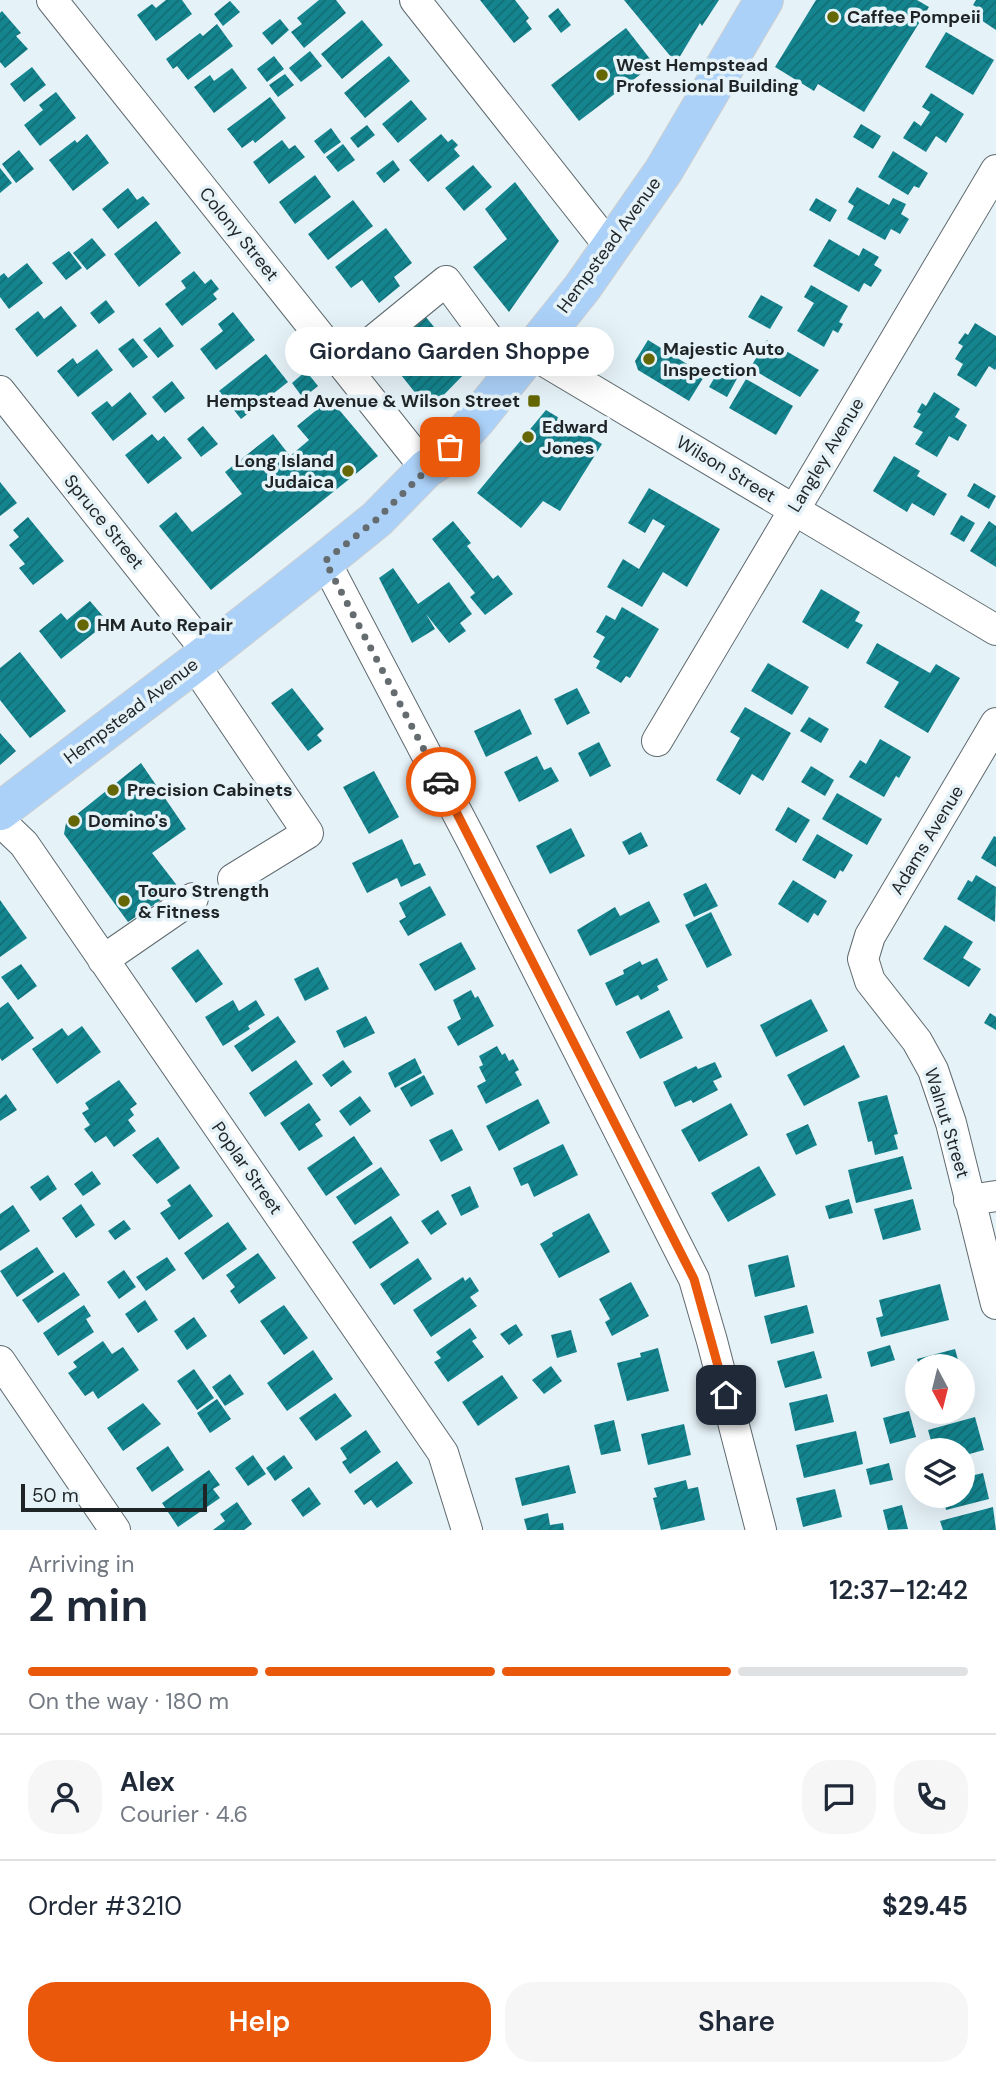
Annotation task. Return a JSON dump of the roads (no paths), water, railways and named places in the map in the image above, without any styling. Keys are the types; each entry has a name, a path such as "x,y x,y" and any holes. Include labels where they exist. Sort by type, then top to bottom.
{"main road":[{"name":"Hempstead Avenue","path":"0,811 325,561 377,519 426,469 438,461 476,420 582,288 664,170 764,0"}],"street":[{"name":"Colony Street","path":"52,0 426,469"},
{"path":"415,0 610,247"},
{"name":"Langley Avenue","path":"657,741 996,170"},
{"path":"343,365 446,281 521,362"},
{"name":"Wilson Street","path":"521,362 793,509 996,630"},
{"name":"Spruce Street","path":"0,391 201,658 308,833 233,879"},
{"path":"325,561 468,834 694,1279 761,1530"},
{"name":"Adams Avenue","path":"863,959 870,936 996,723"},
{"name":"Poplar Street","path":"0,821 24,844 443,1453 467,1530"},
{"path":"103,960 193,898"},
{"name":"Walnut Street","path":"863,959 870,981 917,1041 933,1070 951,1123 983,1198 996,1304"},
{"path":"0,1362 115,1530"}],"place":[{"name":"Caffee Pompeii","path":"833,17"},
{"name":"West Hempstead Professional Building","path":"602,75"},
{"name":"Majestic Auto Inspection","path":"649,359"},
{"name":"Hempstead Avenue & Wilson Street","path":"534,401"},
{"name":"Edward Jones","path":"528,437"},
{"name":"Giordano Garden Shoppe","path":"450,447"},
{"name":"Long Island Judaica","path":"348,471"},
{"name":"HM Auto Repair","path":"83,625"},
{"name":"Precision Cabinets","path":"113,790"},
{"name":"Domino's","path":"74,821"},
{"name":"Touro Strength & Fitness","path":"124,901"}]}
